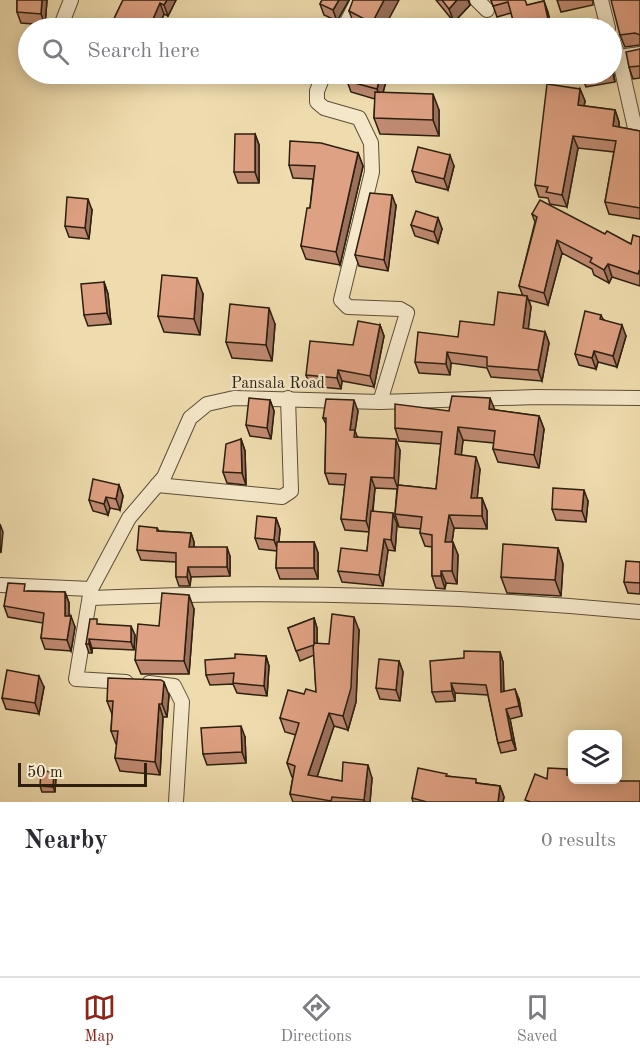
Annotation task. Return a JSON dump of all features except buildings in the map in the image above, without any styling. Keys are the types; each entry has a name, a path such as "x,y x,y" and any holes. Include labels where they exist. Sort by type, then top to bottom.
{"street":[{"path":"64,18 70,0"},
{"path":"349,18 358,0"},
{"path":"477,0 487,10"},
{"path":"601,0 606,18"},
{"path":"622,57 640,54"},
{"path":"622,70 635,128"},
{"path":"320,84 317,102 324,108 359,118 371,143 372,172 341,300 348,307 400,309 407,313 380,402"},
{"name":"Pansala Road","path":"176,802 183,702 179,692 169,684 76,679 91,594 129,518 164,477 190,418 207,404 234,398 380,402 536,397 640,398"},
{"path":"157,485 282,497 288,495 291,491 288,398"},
{"path":"0,585 91,594 204,593 466,598 640,612"}]}
